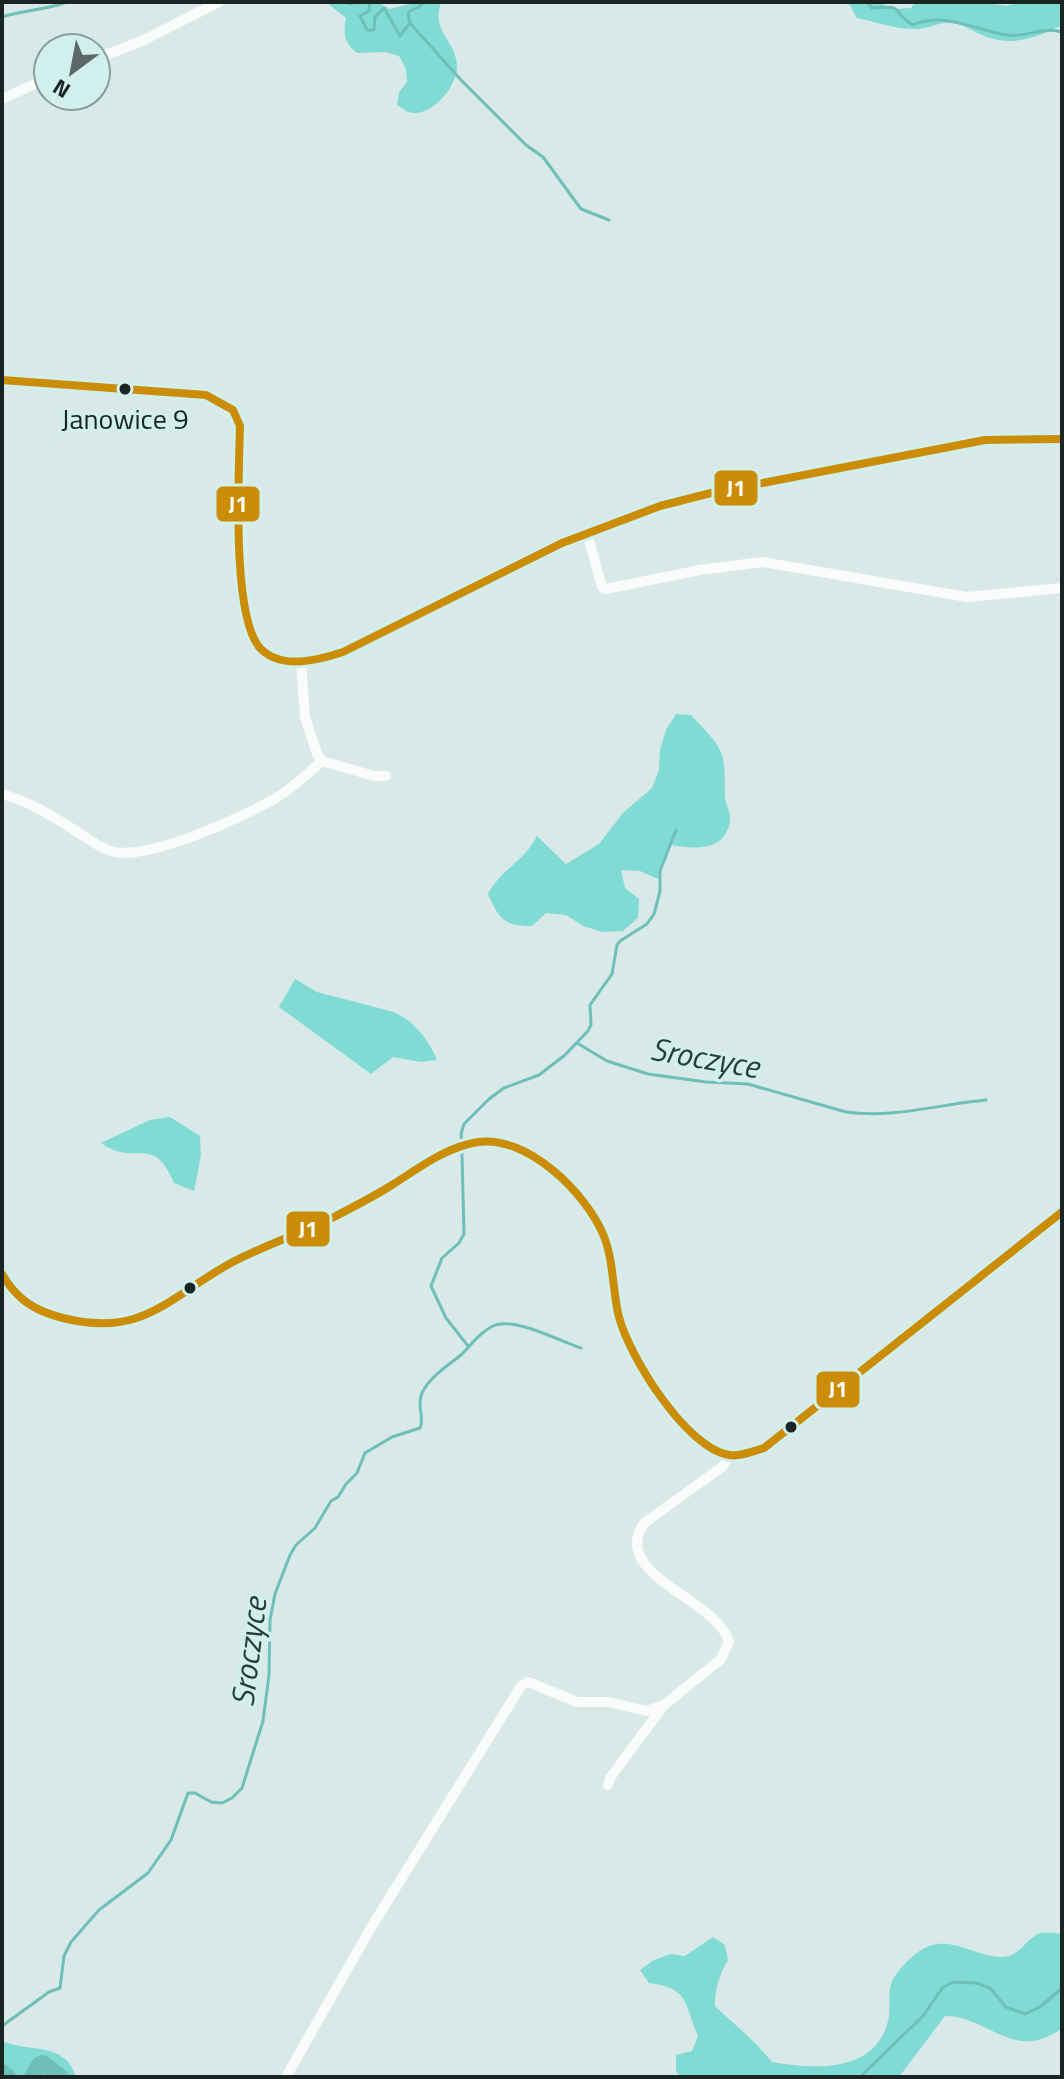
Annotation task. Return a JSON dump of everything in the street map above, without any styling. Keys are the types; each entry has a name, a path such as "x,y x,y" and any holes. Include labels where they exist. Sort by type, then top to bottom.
{"street":[{"path":"112,53 219,2"},
{"path":"2,99 32,85"},
{"path":"2,380 206,395 233,410 240,426 242,585 251,633 259,648 286,660 301,662 338,654 562,543 660,506 985,440 1062,439"},
{"path":"587,533 602,587 606,589 700,570 762,562 967,597 1062,588"},
{"path":"301,662 305,717 322,761 374,776 386,776"},
{"path":"2,794 48,813 100,847 126,853 194,837 240,817 280,796 322,761"},
{"path":"2,1274 24,1304 41,1312 86,1323 104,1325 120,1322 164,1307 245,1256 289,1239 378,1194 445,1154 465,1145 486,1141 509,1145 531,1155 585,1202 603,1232 618,1316 636,1360 665,1405 715,1450 730,1455 764,1448 1062,1212"},
{"path":"608,1785 664,1705 721,1659 729,1641 725,1630 700,1606 659,1579 643,1564 637,1533 654,1515 722,1467 730,1455"},
{"path":"286,2077 379,1914 521,1686 528,1682 577,1702 609,1702 647,1711 664,1705"}],"shaded area":[{"path":"326,2 377,2 390,9 417,2 441,2 439,21 457,65 453,82 442,99 426,111 417,113 408,112 397,105 399,92 407,82 406,69 399,56 386,52 357,53 346,38 346,18"},
{"path":"848,2 877,2 894,9 911,8 915,2 983,2 1006,6 1021,2 1062,2 1062,28 1021,40 992,39 954,23 910,29 857,18"},
{"path":"676,714 691,715 722,754 730,818 722,838 708,846 671,845 658,879 640,871 621,870 625,888 639,899 638,918 623,931 603,932 583,926 566,915 546,913 532,926 515,925 504,919 488,894 500,877 526,853 537,836 566,864 599,844 623,813 652,788 659,770 660,750 666,730"},
{"path":"295,979 317,992 402,1016 420,1032 437,1060 421,1062 393,1057 371,1074 279,1007"},
{"path":"170,1117 200,1136 201,1155 194,1191 174,1183 159,1159 143,1153 113,1150 101,1143 150,1120"},
{"path":"1062,1934 1062,2029 1041,2039 1026,2041 1003,2036 969,2020 945,2016 899,2077 681,2077 676,2071 676,2055 692,2051 698,2036 687,2006 672,1989 649,1983 640,1970 670,1954 685,1956 713,1937 725,1945 728,1960 718,1982 715,2006 772,2062 826,2066 859,2058 873,2048 883,2035 889,2016 893,1980 918,1952 929,1946 949,1944 1001,1957 1016,1952 1036,1935"},
{"path":"2,2041 55,2053 71,2066 76,2077 2,2077"}],"waterway":[{"path":"2,17 67,2"},
{"path":"345,2 357,2"},
{"path":"370,2 369,11 360,16 367,30 374,30 375,17 384,8 400,36 410,23 410,11 423,2"},
{"path":"867,2 872,8 894,8 913,25 936,20 1006,35 1048,30 1062,32"},
{"path":"410,23 461,80 526,145 543,157 581,209 609,220"},
{"path":"462,1142 464,1124 489,1099 504,1088 539,1075 565,1055 588,1031 591,1025 590,1005 612,974 617,945 647,924 654,914 660,891 660,871 676,830"},
{"name":"Sroczyce","path":"577,1043 607,1061 648,1074 748,1084 846,1112 881,1114 986,1100"},
{"name":"Sroczyce","path":"462,1154 464,1234 442,1258 431,1286 446,1318 468,1346"},
{"name":"Sroczyce","path":"2,2026 49,1992 60,1988 64,1956 71,1942 99,1910 148,1873 171,1840 188,1793 222,1803 242,1788 263,1721 269,1675 270,1620 275,1594 296,1545 315,1528 331,1501 338,1497 357,1473 365,1453 392,1437 420,1428 420,1397 425,1387 493,1326 513,1324 581,1348"},
{"path":"860,2077 923,2016 943,1987 954,1982 977,1983 990,1988 1006,2007 1025,2014 1040,2007 1062,1988"},
{"path":"32,2077 43,2063 61,2077"},
{"path":"2,2072 8,2077"}],"transit line":[{"name":"J1","path":"2,380 206,395 233,410 240,426 238,508 245,608 251,633 261,649 290,661 312,660 343,652 562,543 660,506 711,493 985,440 1062,439"},
{"name":"J1","path":"2,1274 21,1298 53,1315 90,1323 133,1319 170,1302 229,1264 363,1202 444,1153 478,1142 497,1142 534,1157 583,1201 603,1234 619,1317 647,1376 678,1419 695,1436 712,1449 738,1455 764,1448 1062,1212"}],"place":[{"name":"Janowice 9","path":"125,389"}]}
